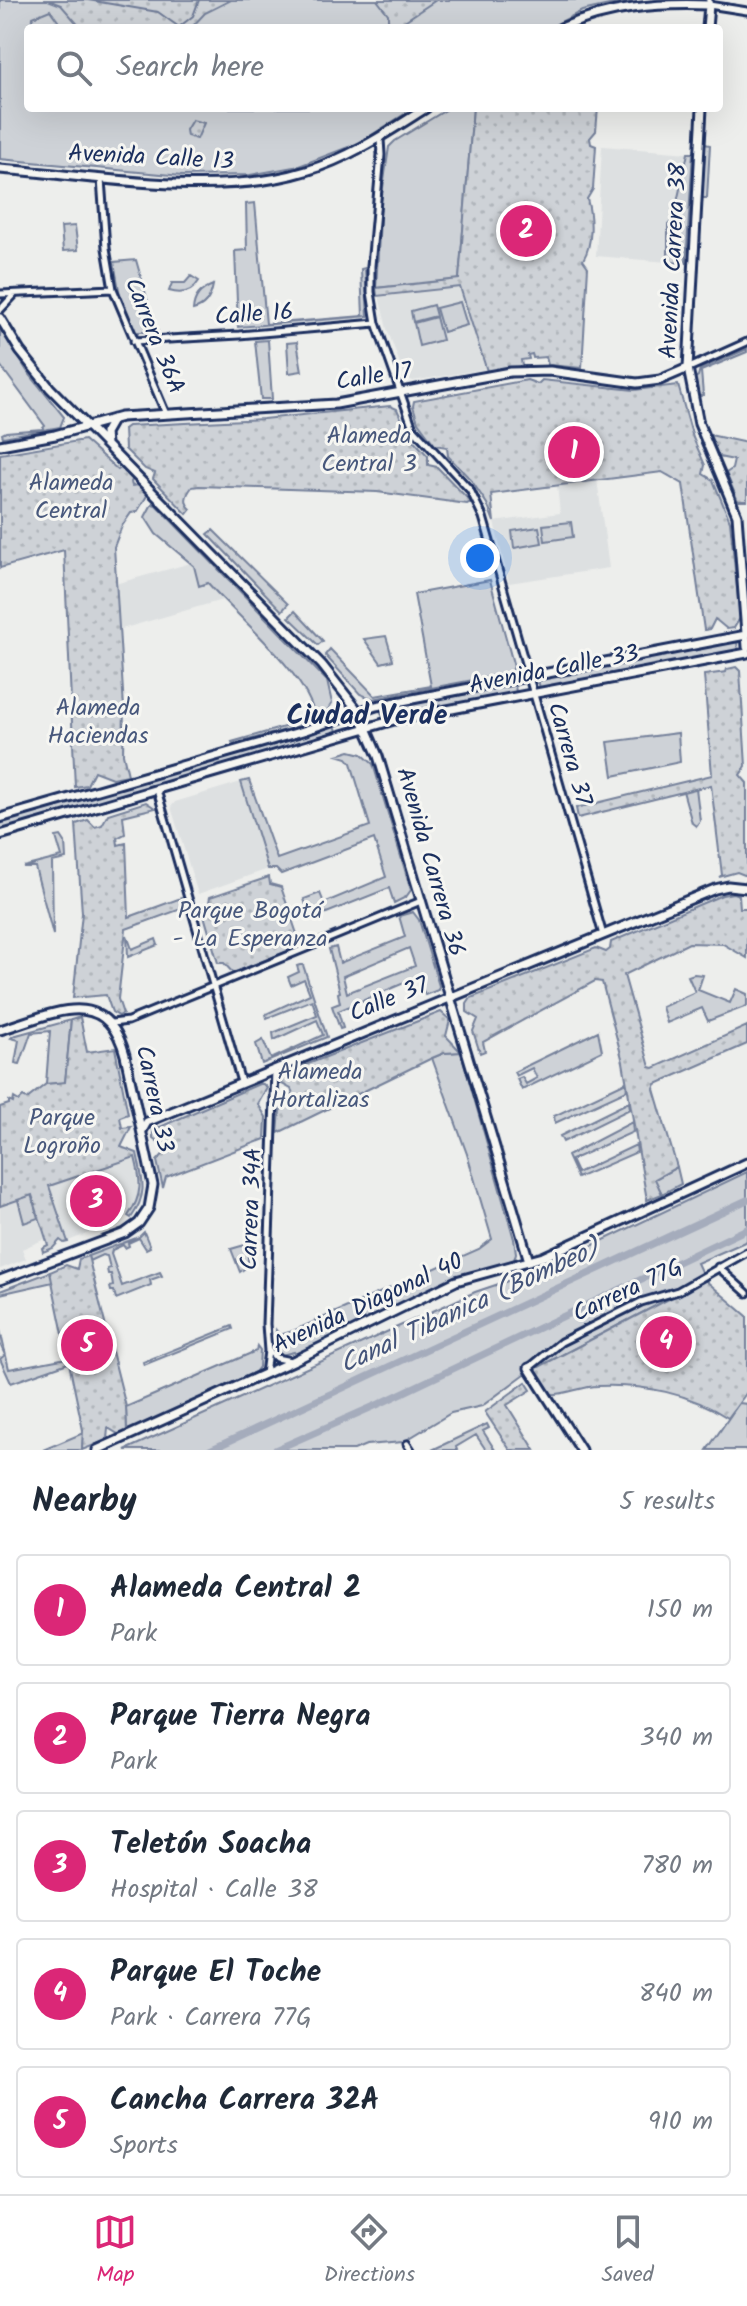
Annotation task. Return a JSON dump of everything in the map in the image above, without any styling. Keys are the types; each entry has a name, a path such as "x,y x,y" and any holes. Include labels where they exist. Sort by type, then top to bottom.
{"main road":[{"path":"573,24 617,9 709,2 707,24"},
{"name":"Avenida Calle 13","path":"1,169 197,185 249,183 309,171 380,139 420,112"},
{"name":"Avenida Carrera 38","path":"702,112 688,368 699,424 737,515 747,647"},
{"name":"Avenida Carrera 36","path":"0,318 28,362 106,446 322,665 359,712 378,756 529,1261"},
{"name":"Calle 17","path":"0,445 113,419 283,409 401,393 526,370 637,383 660,380 688,368"},
{"path":"106,446 105,433 113,419"},
{"name":"Avenida Calle 33","path":"0,818 303,731 376,706 746,635"},
{"name":"Avenida Calle 33","path":"0,835 405,718 747,653"},
{"name":"Calle 37","path":"142,1131 147,1122 241,1082 715,889 728,886 747,888"},
{"path":"0,1030 77,1009 94,1012 112,1023"},
{"name":"Carrera 33","path":"0,1280 133,1229 149,1208 153,1185 121,1041 112,1023"},
{"name":"Avenida Diagonal 40","path":"97,1450 295,1360 456,1281 529,1261 747,1163"},
{"path":"529,1368 581,1450"}],"street":[{"path":"709,2 747,11"},
{"name":"Carrera 37","path":"380,139 370,276 376,323 409,420 418,435 465,483 480,508 603,935"},
{"name":"Carrera 36A","path":"101,177 104,234 113,289 166,414"},
{"path":"0,294 113,289"},
{"path":"0,310 14,295"},
{"name":"Calle 16","path":"134,341 376,323"},
{"name":"Calle 17","path":"688,368 747,342"},
{"path":"157,790 241,1082"},
{"path":"112,1023 128,1021 421,901"},
{"name":"Carrera 34A","path":"265,1374 275,1069"},
{"name":"Carrera 77G","path":"529,1368 561,1342 641,1302 678,1291 747,1252"},
{"path":"718,1267 747,1293"},
{"path":"268,1351 282,1361 295,1360"}],"shaded area":[{"path":"602,146 688,153 672,220 668,225 668,262 596,256"},
{"path":"460,287 486,369 413,381 405,377 387,329 379,296"},
{"path":"597,479 609,568 509,583 494,522 560,513 557,485"},
{"path":"191,563 222,600 118,630 115,584"},
{"path":"241,782 268,869 198,894 171,807 175,802"},
{"path":"135,1156 139,1198 128,1216 120,1207 114,1209 118,1222 68,1241 49,1186"},
{"path":"31,1194 45,1239 22,1249 26,1259 0,1269 0,1206"}],"green space":[{"path":"0,0 632,0 582,11 557,24 24,24 24,112 408,112 359,143 299,166 250,175 182,176 0,159"},
{"path":"48,0 231,0 205,13 195,24 78,24 61,5"},
{"path":"377,0 436,0 400,24 388,24 388,14"},
{"path":"50,10 60,24 32,24 33,17"},
{"path":"442,112 473,112 459,280 376,288 381,201 389,147"},
{"path":"473,112 598,112 596,131 590,138 591,144 596,146 593,189 587,199 590,238 583,260 588,267 582,368 548,365 546,357 533,358 532,354 528,355 529,359 521,360 522,366 487,371 460,287 377,296 376,288 459,279"},
{"path":"192,120 204,123 197,139 187,136 186,130"},
{"path":"705,144 710,145 707,198 702,198"},
{"path":"688,153 693,153 686,263 668,262 668,225 673,220"},
{"path":"255,203 266,324 363,316 361,269 365,268 368,316 238,327 235,251 247,250 246,204"},
{"path":"75,226 78,250 63,251 61,227"},
{"path":"136,260 158,332 135,332 120,296 114,262"},
{"path":"191,276 199,281 190,290 182,293 169,291 172,283 185,283"},
{"path":"213,285 207,301 193,310 198,294"},
{"path":"460,302 467,325 443,332 436,308"},
{"path":"433,305 436,316 413,322 411,311"},
{"path":"436,317 442,340 419,346 414,323"},
{"path":"0,328 27,371 64,417 60,427 3,437 2,434 6,432 42,429 45,426 0,365"},
{"path":"268,340 272,399 261,399 255,341"},
{"path":"297,342 302,371 289,373 287,343"},
{"path":"747,349 747,352 701,371 703,395 698,397 695,378 700,369"},
{"path":"527,380 538,384 542,380 634,390 678,385 693,438 705,465 703,474 713,480 730,521 740,618 734,628 727,629 715,619 710,629 704,630 683,484 662,472 491,494 494,522 487,504 471,480 448,456 447,447 435,445 418,422 413,406 414,401"},
{"name":"Alameda Central","path":"390,406 397,409 408,434 428,456 428,465 437,467 471,502 467,504 377,492 199,486 192,487 187,496 186,501 191,509 187,514 153,479 155,473 145,469 125,449 124,429 128,426 263,419"},
{"path":"710,435 747,443 747,501 738,501 726,473 732,469 734,460 719,457"},
{"path":"84,440 118,470 122,467 133,479 132,486 140,485 148,494 137,512 131,513 122,526 114,547 124,708 123,754 128,775 112,778 94,771 87,785 75,787 64,550 0,568 0,454"},
{"path":"152,504 327,681 332,703 325,714 312,723 233,744 315,718 310,701 270,648 208,583 199,586 194,566 156,534 145,517"},
{"path":"571,522 573,537 545,541 543,525"},
{"path":"539,527 542,543 514,548 512,531"},
{"path":"213,530 288,604 282,611 208,534"},
{"path":"490,580 514,667 510,673 373,699 360,694 325,655 330,649 375,696 431,686 414,594"},
{"path":"295,611 323,641 318,645 289,617"},
{"path":"386,636 393,660 381,663 364,639"},
{"path":"737,641 738,651 540,689 538,679"},
{"path":"736,667 740,671 746,766 740,775 747,783 747,876 737,872 719,877 722,875 711,785 578,818 576,808 712,775 704,675 726,672"},
{"path":"515,685 516,692 383,717 380,710"},
{"path":"335,725 338,734 0,831 0,823"},
{"path":"678,733 680,762 613,776 608,742"},
{"path":"350,751 362,754 373,764 411,890 406,897 394,903 389,888 324,914 310,916 304,899 320,893 324,903 386,877 374,839 281,874 276,869 268,869 241,782 249,780 277,859 370,826 351,763 337,755"},
{"path":"696,788 700,821 696,826 692,823 683,791"},
{"name":"Alameda Haciendas","path":"146,802 155,808 123,816 125,834 117,838 118,845 126,843 129,917 181,898 184,908 126,929 118,999 123,1014 119,1016 112,1012 106,995 73,998 82,913 76,824 88,820 95,827 102,825 108,814"},
{"path":"61,836 65,842 66,859 52,862 53,935 35,867 23,867 62,857 56,837"},
{"name":"Parque Bogotá - La Esperanza","path":"269,877 270,884 281,887 298,937 290,941 288,951 233,973 224,963 218,963 203,912 208,907 210,897"},
{"path":"733,893 739,895 740,908 747,908 747,958 723,944 689,943 624,975 650,1067 654,1068 747,1026 747,1044 656,1084 654,1089 677,1167 655,1179 662,1194 647,1200 623,1062 602,982 595,981 483,1042 485,1051 480,1053 473,1031 478,1019 467,1012 467,1004 471,998 596,948 606,952 611,942"},
{"path":"413,912 419,920 438,990 425,995 418,977 338,1011 343,1028 340,1029 332,1006 340,1003 340,992 329,949 336,947 340,963 405,937 399,916","holes":["409,948 415,966 347,993 343,976"]},
{"path":"127,935 132,949 156,939 158,945 128,957"},
{"path":"303,965 327,1037 262,1064 256,1044 263,1040 271,1059 323,1035 317,1020 274,1040 273,1033 317,1015 312,1000 267,1018 266,1014 310,994 304,979 291,985 288,977 299,972 297,966"},
{"path":"703,975 698,990 730,1003 736,989 747,994 747,1006 708,1021 702,1008 667,1023 662,1007 695,992 688,976"},
{"name":"Alameda Hortalizas","path":"441,1012 450,1020 446,1036 461,1052 444,1053 432,1058 278,1133 280,1111 293,1094 282,1084 285,1073"},
{"name":"Parque Logroño","path":"80,1017 87,1052 115,1048 128,1114 120,1117 122,1128 131,1127 121,1147 137,1153 142,1194 131,1218 128,1216 139,1188 135,1157 49,1186 68,1242 60,1240 53,1248 43,1252 42,1248 48,1245 32,1195 0,1206 0,1107 9,1104 9,1101 13,1103 14,1098 19,1101 23,1097 27,1099 46,1084 65,1082 71,1020"},
{"path":"71,1020 65,1083 46,1084 50,1031 31,1033 20,1064 15,1063 19,1040 11,1038 13,1036"},
{"path":"598,1031 602,1051 522,1090 517,1079 522,1077 526,1084 537,1078 532,1068 516,1076 514,1072"},
{"path":"461,1052 514,1239 514,1260 447,1281 295,1355 294,1352 281,1355 276,1348 276,1330 280,1335 293,1331 479,1249 492,1239 467,1154 432,1058 444,1053"},
{"path":"626,1082 627,1090 555,1123 554,1116"},
{"name":"Alameda Hortalizas","path":"259,1084 267,1088 258,1104 266,1117 265,1139 166,1177 163,1188 157,1161 168,1149 153,1138 153,1130"},
{"path":"629,1102 630,1109 563,1142 560,1136"},
{"path":"632,1122 633,1132 571,1160 577,1173 636,1145 637,1152 577,1178 567,1156"},
{"path":"677,1167 681,1184 662,1194 654,1179"},
{"path":"747,1172 747,1241 697,1263 705,1280 525,1374 482,1406 451,1413 403,1442 366,1445 354,1450 125,1450 475,1292 543,1269"},
{"path":"31,1194 38,1218 24,1223 18,1200"},
{"path":"144,1232 150,1247 146,1249 139,1238 125,1248 123,1245 112,1250 122,1286 160,1272 162,1276 150,1280 151,1285 116,1299 110,1287 113,1286 107,1269 110,1268 107,1256 89,1261 88,1256 139,1237"},
{"path":"248,1244 248,1266 240,1272 231,1249"},
{"path":"88,1256 126,1407 127,1432 118,1434 108,1428 107,1440 82,1450 83,1430 50,1272 66,1265 77,1269 79,1259"},
{"path":"50,1272 53,1282 0,1294 0,1291"},
{"path":"705,1280 747,1316 747,1392 728,1418 682,1396 649,1389 598,1386 550,1394 535,1369"},
{"path":"232,1326 233,1329 144,1365 143,1362"},
{"path":"0,1330 9,1369 67,1358 68,1363 11,1383 0,1359 5,1355 0,1344"},
{"path":"257,1346 260,1350 259,1367 255,1372 127,1432 126,1407 256,1351"},
{"path":"526,1382 531,1390 507,1405 535,1450 510,1450 485,1412"},
{"path":"739,1403 747,1404 747,1450 707,1450"},
{"path":"487,1424 489,1428 483,1431 495,1450 486,1450 476,1435 456,1447 457,1450 432,1450"},
{"path":"83,1433 82,1450 43,1450"}],"waterway":[{"path":"88,0 158,12 175,24"},
{"path":"183,24 193,16 199,0"},
{"name":"Canal Tibanica (Bombeo)","path":"210,1450 747,1200"},
{"path":"275,1450 379,1404 747,1229"}],"place":[{"name":"Parque Tierra Negra","path":"526,231"},
{"name":"Alameda Central 2","path":"574,452"},
{"name":"Teletón Soacha","path":"96,1201"},
{"name":"Parque El Toche","path":"666,1342"},
{"name":"Cancha Carrera 32A","path":"87,1345"}],"district":[{"name":"Ciudad Verde","path":"367,716"}],"park label":[{"name":"Alameda Central 3","path":"369,450"}]}
